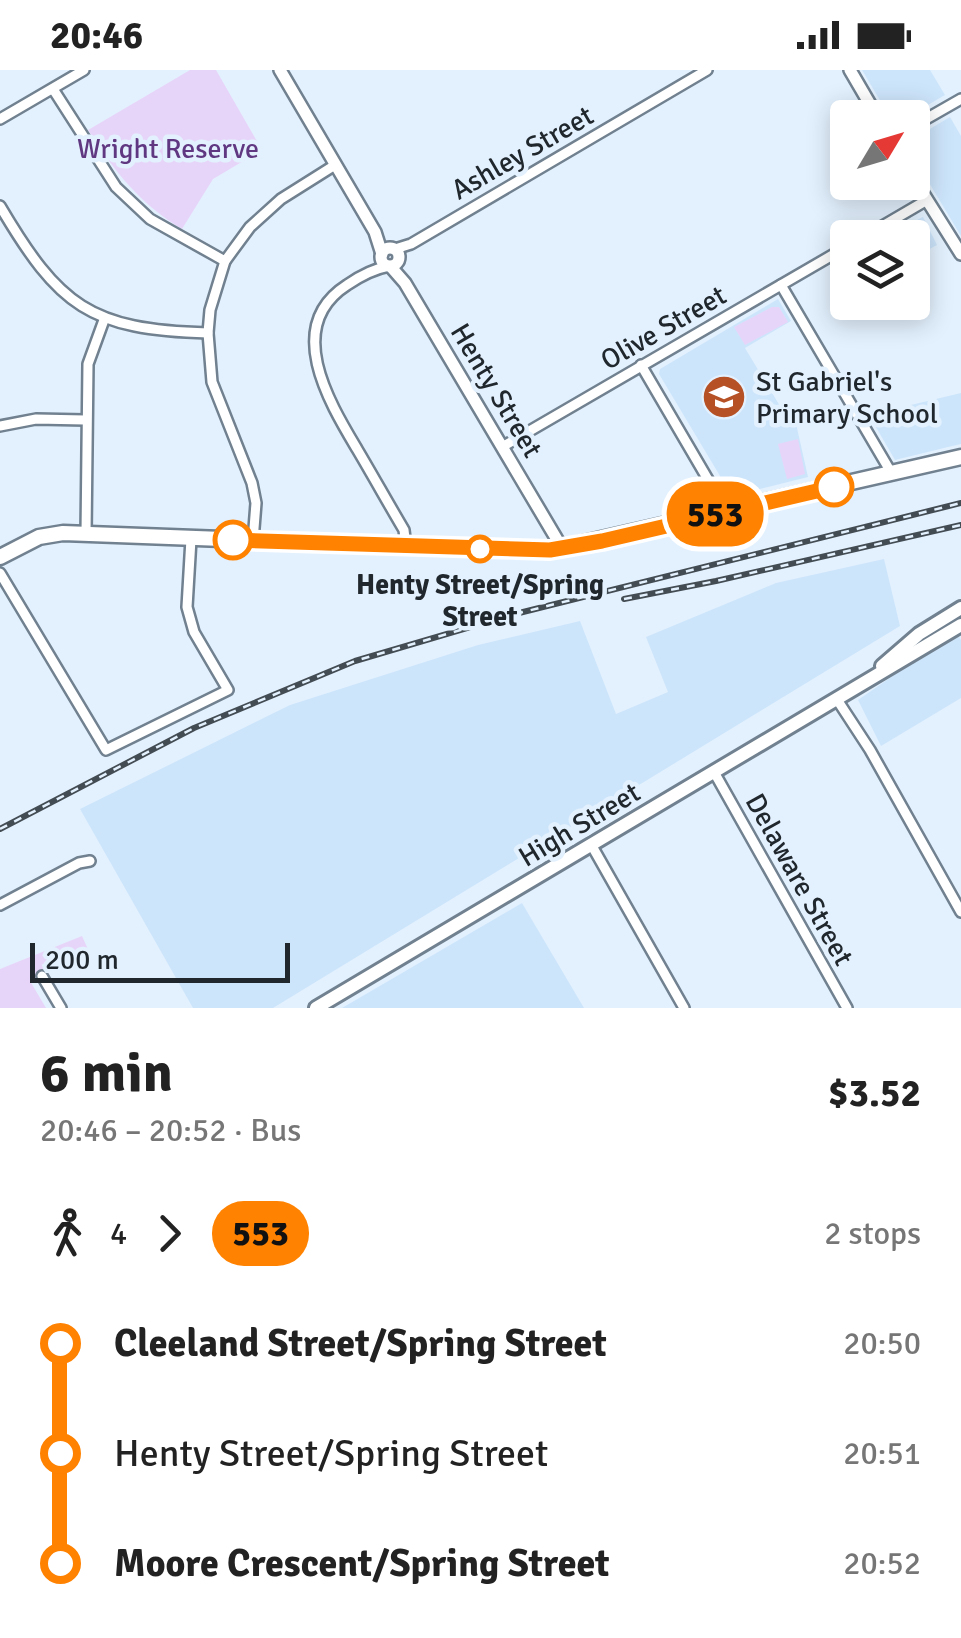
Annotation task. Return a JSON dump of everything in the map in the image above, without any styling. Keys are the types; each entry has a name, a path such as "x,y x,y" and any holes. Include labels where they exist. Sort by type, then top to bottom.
{"main road":[{"path":"0,557 39,537 63,533 556,549 961,457"},
{"path":"913,468 961,469"},
{"name":"High Street","path":"316,1008 865,681 961,608"},
{"name":"High Street","path":"922,641 960,628"}],"street":[{"path":"0,119 84,70"},
{"path":"280,70 391,258"},
{"name":"Ashley Street","path":"406,546 404,530 324,390 315,354 316,326 326,305 343,287 411,244 708,70"},
{"path":"850,70 868,100"},
{"path":"52,88 116,186 150,218 225,261"},
{"path":"930,116 961,99"},
{"path":"253,541 256,504 252,483 216,394 208,333 214,294 225,261 250,227 280,199 335,165"},
{"path":"892,220 926,200 961,254"},
{"path":"0,206 32,259 54,285 104,320 173,332 208,333"},
{"path":"950,239 961,263"},
{"name":"Olive Street","path":"502,447 830,256"},
{"name":"Henty Street","path":"391,258 546,522 556,549"},
{"path":"781,285 892,474"},
{"path":"86,534 88,364 104,320"},
{"path":"642,365 727,512"},
{"path":"0,426 36,419 86,420"},
{"path":"0,573 106,750 228,690 194,632 187,607 190,538"},
{"path":"839,696 961,912"},
{"name":"Delaware Street","path":"714,772 847,1008"},
{"path":"592,846 684,1008"},
{"path":"0,905 79,863 90,861"},
{"path":"42,976 61,1008"}],"shaded area":[{"path":"862,70 930,70 945,95 930,104 930,100 880,100"},
{"path":"950,117 961,136 961,236 930,184 930,129"},
{"name":"St Gabriel's Primary School","path":"778,299 791,321 745,348 780,406 786,404 795,419 808,477 732,496 659,374 660,369"},
{"path":"961,393 961,444 895,460 869,415"},
{"path":"884,559 900,626 273,1008 193,1008 80,809 290,705 478,645 580,621 616,714 668,692 646,637 776,583"},
{"path":"956,632 961,640 961,698 881,746 858,700"},
{"path":"522,903 584,1008 342,1008"}],"green space":[{"name":"Wright Reserve","path":"190,70 216,70 262,150 213,179 182,229 129,186 88,130"},
{"path":"779,307 788,322 745,345 734,327"},
{"path":"798,439 805,474 787,479 778,444"},
{"path":"82,936 91,956 30,981 46,1008 0,1008 0,969"}],"railway":[{"path":"0,829 194,728 355,661 515,614 961,503"},
{"path":"624,599 961,525"}],"bus line":[{"name":"553","path":"233,540 550,550 834,487"}],"place":[{"name":"St Gabriel's Primary School","path":"724,397"},
{"name":"Henty Street/Spring Street","path":"480,549"}]}
